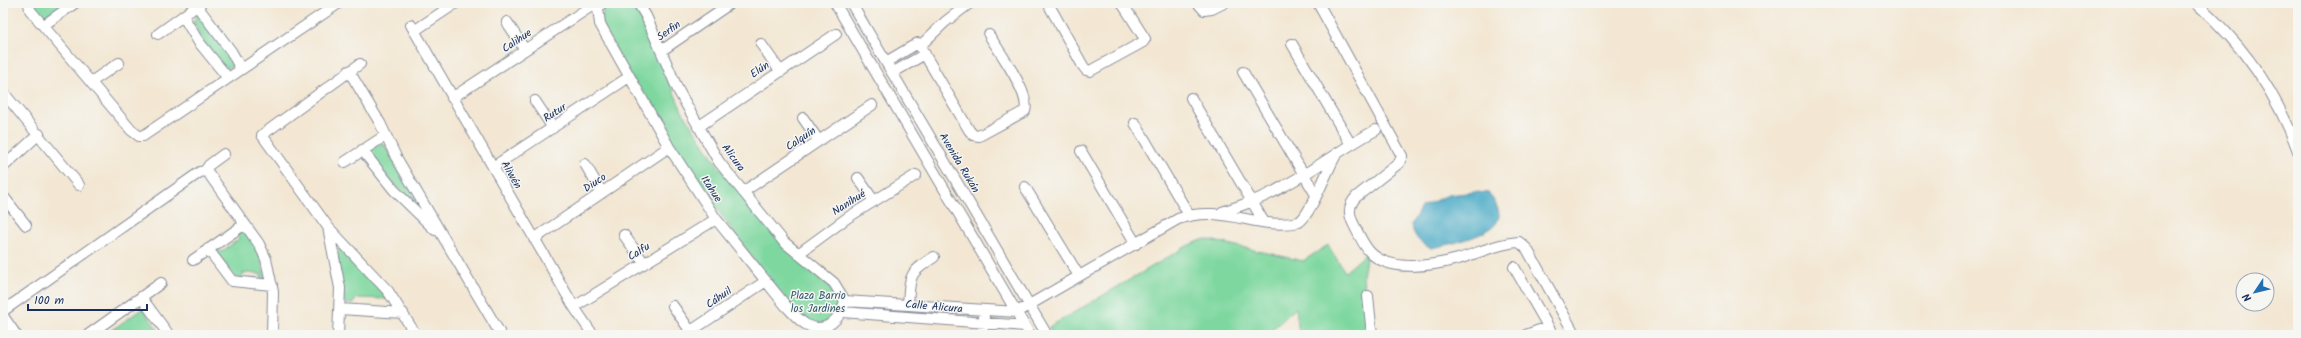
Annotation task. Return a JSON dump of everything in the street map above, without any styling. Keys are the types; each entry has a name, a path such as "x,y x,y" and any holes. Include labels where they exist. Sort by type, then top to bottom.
{"street":[{"path":"29,3 30,10 134,133 143,136 339,3"},
{"path":"44,25 75,3"},
{"name":"Aliwén","path":"456,3 412,28 574,307 593,335"},
{"name":"Calihue","path":"452,98 596,3"},
{"name":"Itahue","path":"602,3 598,8 600,24 669,147 716,219 798,319 815,331 834,322 842,312"},
{"name":"Alicura","path":"638,3 646,16 661,51 698,127 719,162 766,222 798,254 834,283 845,301"},
{"name":"Serfin","path":"661,51 731,3"},
{"path":"835,3 1030,335"},
{"name":"Avenida Rukán","path":"850,3 1047,335"},
{"path":"892,73 921,48 945,22 970,3"},
{"path":"1050,7 1083,66 1086,70 1090,71 1143,42 1145,39 1122,3"},
{"path":"1198,3 1204,10 1212,9 1224,3"},
{"path":"1318,3 1402,156 1399,163 1356,197 1351,204 1350,217 1369,252 1380,261 1390,265 1411,265 1457,259 1509,242 1519,242 1527,248 1575,335"},
{"path":"2196,3 2227,33 2255,67 2278,104 2298,151"},
{"path":"158,34 183,16 195,5 231,51 241,69"},
{"path":"183,16 198,40 228,78"},
{"path":"847,22 858,16"},
{"path":"507,22 525,50"},
{"name":"Elún","path":"698,127 836,34"},
{"path":"921,48 969,130 973,135 979,136 1025,111 1027,105 1023,92 989,34"},
{"path":"762,44 780,71"},
{"path":"1292,44 1350,143"},
{"path":"886,62 921,48"},
{"path":"91,82 119,63"},
{"path":"360,64 262,134 328,227 376,276 403,313 416,335"},
{"path":"349,72 386,134 396,157 501,335"},
{"path":"1244,72 1316,195"},
{"name":"Rutur","path":"493,167 629,76"},
{"path":"3,92 78,186"},
{"path":"1191,98 1264,222"},
{"path":"535,101 553,128"},
{"name":"Calquín","path":"743,192 872,105"},
{"path":"803,118 819,141"},
{"path":"1135,123 1189,215"},
{"path":"1220,213 1252,202 1304,175 1350,143 1376,130"},
{"path":"3,167 38,134"},
{"path":"345,162 386,134"},
{"name":"Diuco","path":"534,239 669,147"},
{"path":"362,150 394,190 443,237"},
{"path":"1080,151 1136,244"},
{"path":"1017,312 1178,219 1189,215 1220,213 1264,222 1299,222 1309,212 1337,153"},
{"path":"3,312 200,172 205,171 208,165 224,154"},
{"path":"932,167 944,160"},
{"path":"585,164 602,193"},
{"path":"205,171 209,174 263,250 272,285 272,335"},
{"name":"Nanihué","path":"798,254 874,201 916,175"},
{"path":"858,178 874,201"},
{"path":"1025,187 1079,276"},
{"path":"3,196 26,225"},
{"name":"Calfu","path":"574,307 716,219"},
{"path":"193,260 245,224"},
{"path":"328,227 338,275 340,309 338,335"},
{"path":"624,235 644,263"},
{"path":"208,249 232,281 272,285"},
{"path":"908,306 910,278 917,268 934,257"},
{"path":"1514,267 1551,331 1526,335"},
{"name":"Cáhuil","path":"688,333 766,281"},
{"path":"88,335 161,283"},
{"path":"1368,296 1372,335"},
{"path":"141,297 169,335"},
{"path":"842,312 845,301"},
{"name":"Calle Alicura","path":"845,301 1017,312"},
{"path":"673,306 688,333"},
{"path":"340,309 403,313"},
{"path":"982,335 984,310"},
{"name":"Calle Alicura","path":"842,312 1025,326"},
{"path":"3,316 16,335"}],"green space":[{"path":"32,3 67,3 43,21"},
{"name":"Plaza Barrio los Jardines","path":"603,3 631,3 642,17 682,111 719,167 833,288 839,301 838,313 831,321 818,325 808,323 767,277 733,232 642,98 602,25"},
{"path":"198,14 234,64 228,69 211,53 199,35 193,21"},
{"path":"381,143 384,144 417,200 412,201 390,180 370,153 370,150"},
{"path":"244,231 259,251 266,279 261,280 261,274 243,273 242,279 235,278 215,251 218,248 221,252 239,239 236,234"},
{"path":"1205,239 1303,261 1328,245 1345,272 1367,253 1363,276 1369,335 1299,335 1296,308 1266,335 1053,335 1049,327 1189,245"},
{"path":"340,247 388,299 356,298 354,303 346,304 344,301 337,253"},
{"path":"143,308 161,335 105,335"}],"water":[{"path":"1475,192 1489,193 1495,203 1499,218 1492,227 1485,232 1466,240 1430,248 1418,239 1411,225 1421,207 1448,195"}]}
